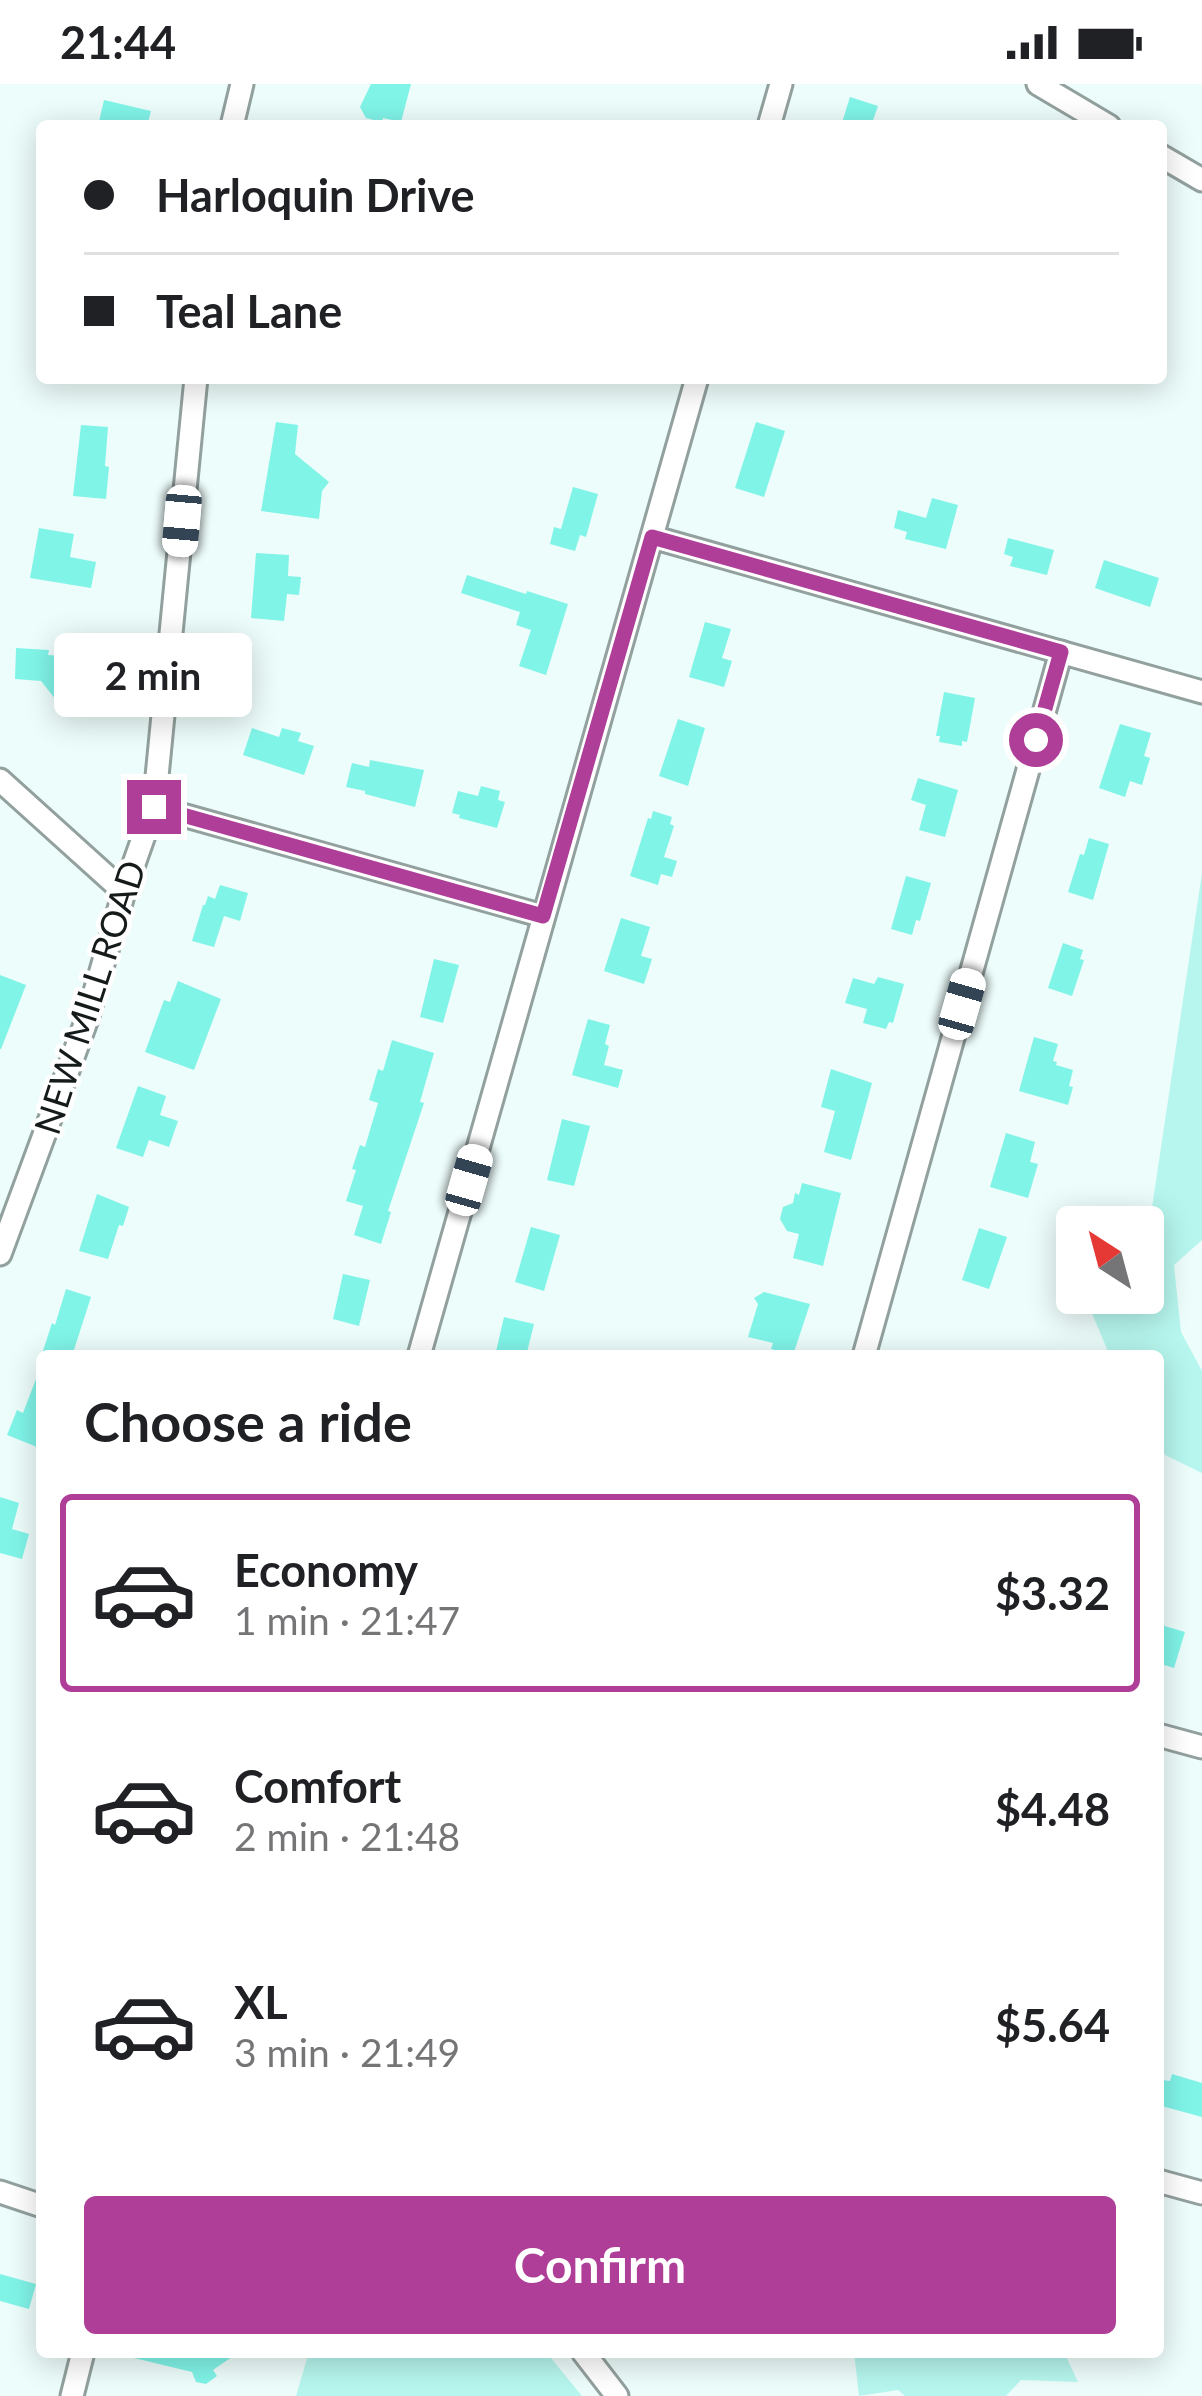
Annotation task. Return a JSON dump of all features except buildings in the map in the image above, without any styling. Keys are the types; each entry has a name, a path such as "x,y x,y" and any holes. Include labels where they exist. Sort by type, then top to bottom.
{"street":[{"path":"233,120 242,84"},
{"path":"772,120 782,84"},
{"path":"1038,84 1099,120"},
{"path":"1167,160 1202,180"},
{"name":"NEW MILL ROAD","path":"0,1254 87,1019 154,807 195,384"},
{"path":"421,1350 695,384"},
{"path":"652,537 1202,692"},
{"path":"866,1350 1061,652"},
{"path":"0,780 124,892"},
{"path":"154,807 543,916"},
{"path":"1164,1737 1202,1747"},
{"path":"1164,2183 1202,2193"},
{"path":"0,2192 36,2204"},
{"path":"72,2396 82,2358"},
{"path":"588,2358 617,2396"}],"shaded area":[{"path":"1202,873 1202,1240 1174,1265 1181,1332 1202,1371 1202,1473 1164,1453 1164,1350 1107,1350 1092,1314 1164,1314 1164,1206 1152,1206"},
{"path":"307,2358 551,2358 582,2396 296,2396"},
{"path":"855,2358 1067,2358 1078,2382 1021,2380 1006,2396 905,2396 898,2390 859,2396"}],"route":[{"path":"154,807 543,916 652,537 1061,652 1036,740"}]}
